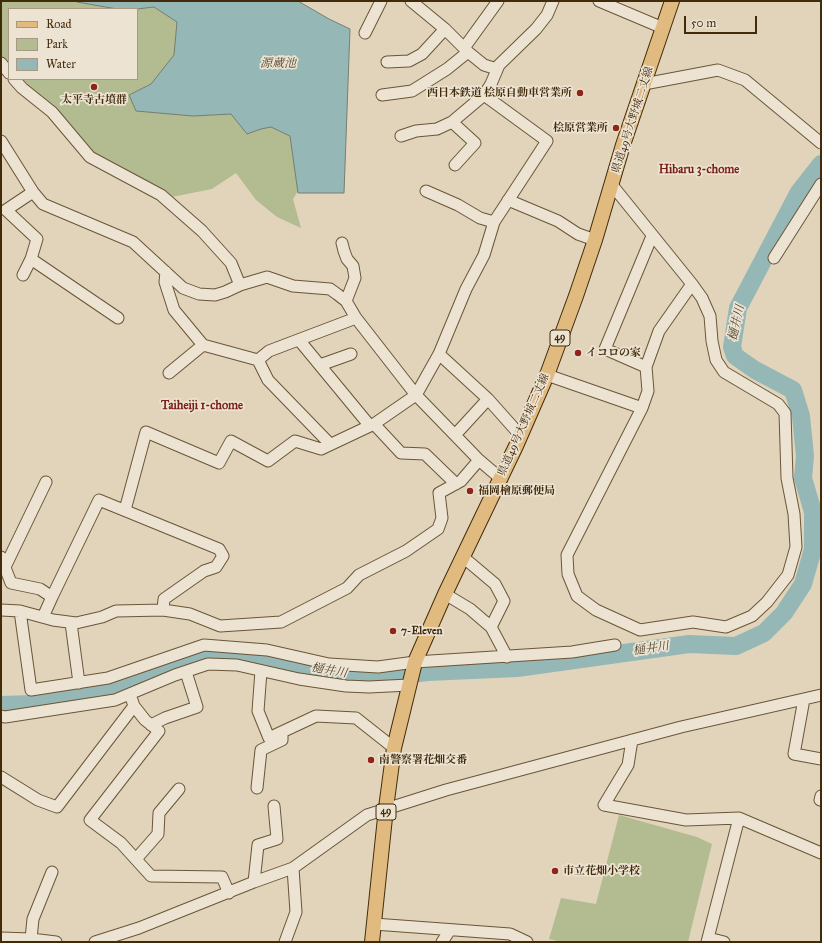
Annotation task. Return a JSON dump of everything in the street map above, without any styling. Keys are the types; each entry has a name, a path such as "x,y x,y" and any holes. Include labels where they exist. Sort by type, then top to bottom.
{"main road":[{"name":"県道49号大野城二丈線","path":"372,942 394,748 415,662 445,594 516,446 547,375 595,240 623,145 672,1"}],"street":[{"path":"365,33 381,1"},
{"path":"411,1 484,65 497,69"},
{"path":"382,95 412,92 447,69 466,50 498,1"},
{"path":"401,136 416,131 437,129 452,122 484,95 491,84 499,65 544,20 552,1"},
{"path":"599,1 662,28"},
{"path":"387,62 409,61 422,54 445,30"},
{"path":"1,63 8,72"},
{"path":"644,84 718,70 745,80 821,143"},
{"path":"15,80 22,88 52,112 90,157 161,195 202,231 231,263 240,285"},
{"path":"125,510 146,432 218,463 231,440 268,461 294,441 321,448 330,444 372,425 416,395 439,354 466,289 484,254 494,222 547,141 484,95"},
{"path":"452,122 475,142 455,165"},
{"path":"1,141 33,192 43,204 133,242 183,288 199,294 215,295 240,285 267,277 293,286 330,289 346,301 356,318 416,395 479,460 500,478"},
{"path":"774,258 821,184"},
{"path":"612,185 692,284 702,298 710,316 712,341 716,360 724,372 778,404 785,413 787,478 794,514 796,547 788,576 767,602 752,616 726,627 693,622 640,630 596,610 577,596 568,574 567,555 642,408 648,391 646,367 659,331 692,284"},
{"path":"426,191 458,205 480,218 494,222"},
{"path":"22,274 31,259 37,239 3,210 33,192"},
{"path":"508,200 558,221 578,234 595,240"},
{"path":"646,367 605,349 652,236"},
{"path":"342,243 344,251 352,266 355,278 346,301"},
{"path":"31,259 118,318"},
{"path":"166,272 164,282 174,310 203,345 258,360 268,380 330,444"},
{"path":"258,360 269,352 356,318"},
{"path":"299,340 372,425 401,453 425,454 456,484"},
{"path":"169,374 203,345"},
{"path":"320,365 351,354"},
{"path":"439,354 488,399 520,435"},
{"path":"547,375 642,408"},
{"path":"455,435 488,399"},
{"path":"1,610 20,611 71,623 102,617 116,611 163,610 190,614 220,626 281,622 347,588 359,575 406,552 438,530 442,518 439,493 461,482 479,460"},
{"path":"46,482 3,562 11,583 40,589 52,597"},
{"path":"43,617 99,500 220,549 223,556 216,567 204,571 164,599 163,610"},
{"path":"463,558 495,584 504,601 491,627"},
{"path":"445,594 470,609 491,627 507,657"},
{"path":"20,611 31,690 108,678 204,645 267,650 329,664 378,667 415,662 572,652 615,645"},
{"path":"71,623 79,683"},
{"path":"1,716 115,700 208,664 237,665 299,679 346,686 369,687 409,684"},
{"path":"261,671 258,710 270,738 316,716 356,718 394,748"},
{"path":"151,725 197,706 186,672"},
{"path":"130,694 134,706 145,720 159,732 90,820 121,843 151,876 222,877 229,893"},
{"path":"95,942 139,928 293,868 367,815 386,808 446,790 681,727 821,695"},
{"path":"804,699 794,754 821,759"},
{"path":"1,777 38,800 57,807 134,706"},
{"path":"257,788 261,750 282,740 282,732"},
{"path":"632,740 628,766 604,804 686,820 739,818 821,853"},
{"path":"136,859 158,834 159,813 179,788"},
{"path":"254,882 258,845 277,839 274,806"},
{"path":"724,942 708,940 739,818"},
{"path":"285,942 296,912 293,868"},
{"path":"31,939 33,919 52,872"},
{"path":"374,924 450,930 504,938 510,934 527,942"},
{"path":"442,942 450,930"},
{"path":"1,938 56,942"}],"green space":[{"path":"1,1 151,1 186,21 217,108 272,121 299,134 304,181 293,199 301,228 277,217 256,200 236,173 212,189 172,197 93,154 55,110 23,80 138,80 138,8 8,8 8,66 1,56"},
{"path":"619,815 697,837 712,844 688,942 562,942 549,939 561,898 596,904"}],"water":[{"name":"源蔵池","path":"298,1 350,29 344,193 298,193 290,136 271,127 247,134 231,114 193,116 136,111 129,95 151,84 174,55 177,22 154,7 138,9 111,8 77,2"}],"waterway":[{"name":"樋井川","path":"1,705 33,704 123,689 206,655 251,657 371,678 428,672 517,668 689,644 736,646 764,633 784,613 803,584 813,549 813,512 803,478 805,456 801,416 793,390 755,370 735,356 732,347 738,308 799,192 821,164"}],"place":[{"name":"太平寺古墳群","path":"94,87"},
{"name":"西日本鉄道 桧原自動車営業所","path":"580,93"},
{"name":"桧原営業所","path":"616,128"},
{"name":"イコロの家","path":"578,353"},
{"name":"福岡檜原郵便局","path":"470,491"},
{"name":"7-Eleven","path":"393,631"},
{"name":"南警察署花畑交番","path":"371,760"},
{"name":"市立花畑小学校","path":"555,871"}],"district":[{"name":"Hibaru 3-chome","path":"699,170"},
{"name":"Taiheiji 1-chome","path":"202,406"}]}
